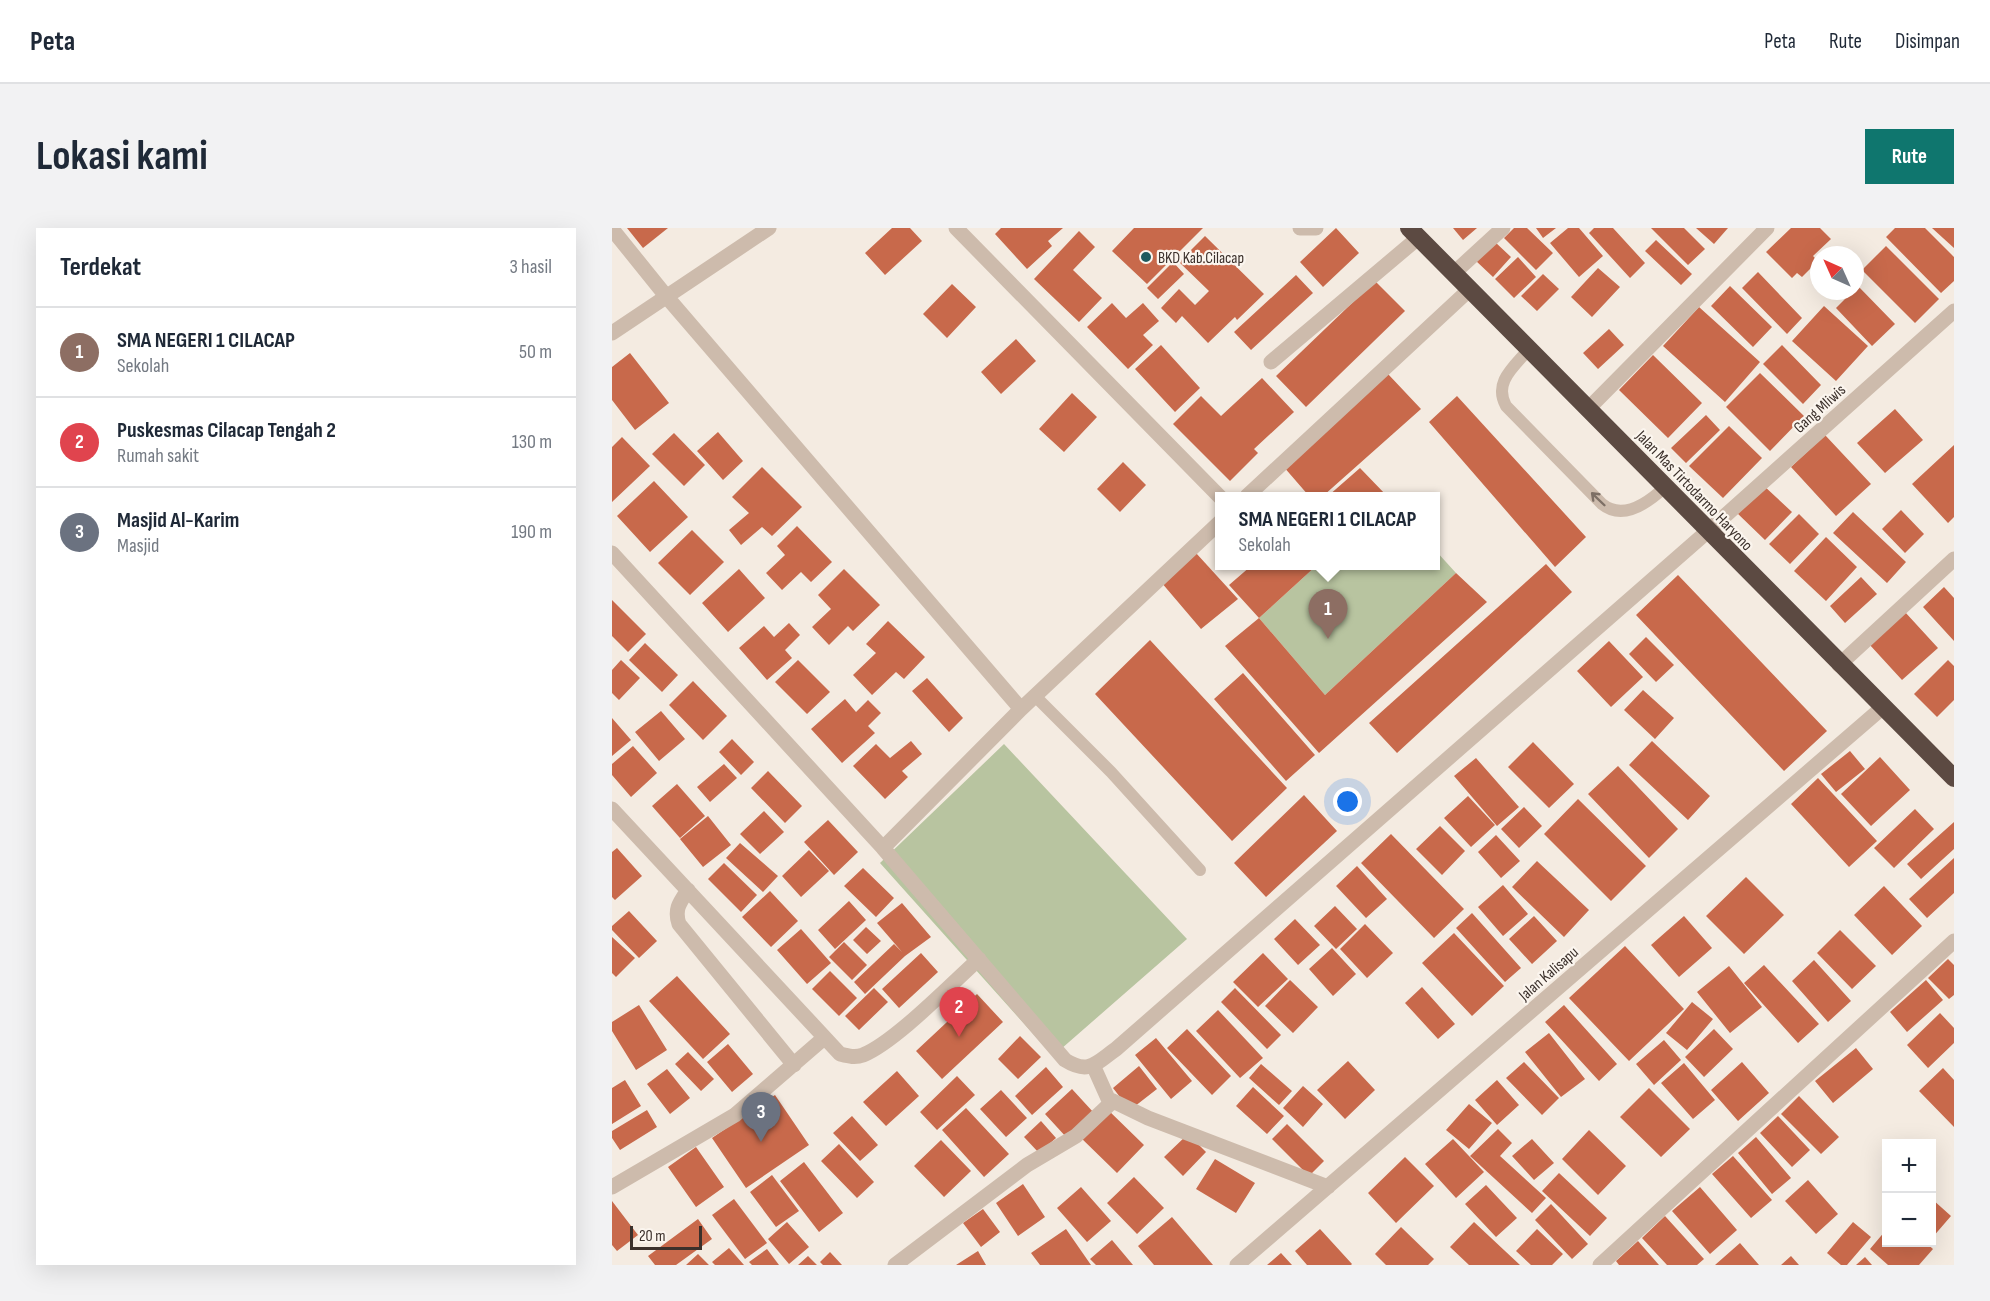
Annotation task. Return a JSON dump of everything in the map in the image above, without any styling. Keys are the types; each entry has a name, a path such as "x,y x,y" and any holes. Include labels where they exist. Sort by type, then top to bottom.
{"highway":[{"name":"Jalan Mas Tirtodarmo Haryono","path":"1414,233 1589,408 1839,665 1954,778"}],"street":[{"path":"612,333 769,228"},
{"path":"956,228 1215,492"},
{"path":"1300,228 1316,228"},
{"path":"1454,273 1503,228"},
{"path":"1589,408 1767,228"},
{"path":"612,229 666,296 1021,709"},
{"path":"1270,362 1414,233"},
{"path":"1251,492 1470,290"},
{"name":"Gang Mliwis","path":"1093,1065 1707,531 1954,311"},
{"path":"883,848 1021,709 1215,527"},
{"path":"612,553 883,848 1065,1060 1077,1067 1093,1065 1110,1102"},
{"path":"1839,665 1954,559"},
{"name":"Jalan Kalisapu","path":"1246,1262 1328,1187 1882,708"},
{"path":"612,809 840,1054 850,1057 862,1056 890,1038 979,959"},
{"path":"688,890 677,907 676,914 680,924 794,1065"},
{"path":"1600,1265 1954,941"},
{"path":"612,1186 735,1114 824,1038"},
{"path":"895,1265 1027,1165 1076,1136 1113,1101 1139,1114 1328,1187"}],"lane":[{"path":"1529,350 1504,379 1500,388 1506,406 1602,504 1610,510 1621,513 1636,507 1665,487"},
{"path":"1036,697 1111,772 1200,870"}],"green space":[{"path":"1440,555 1456,573 1325,695 1259,618 1312,570 1440,570"},
{"path":"1004,744 1187,939 1053,1056 880,863"}],"building":[{"path":"627,228 668,228 643,248"},
{"path":"892,228 910,228 922,241 885,275 865,253"},
{"path":"1001,228 1063,228 1048,241 1052,246 1027,269 995,234"},
{"name":"BKD Kab.Cilacap","path":"1134,228 1203,228 1147,284 1112,251"},
{"path":"1336,228 1359,253 1323,287 1300,262"},
{"path":"1453,228 1477,228 1463,240"},
{"path":"1514,228 1527,228 1553,253 1536,270 1504,238"},
{"path":"1536,228 1556,228 1543,238"},
{"path":"1568,228 1579,228 1603,256 1579,277 1550,243"},
{"path":"1594,228 1613,228 1645,263 1630,278 1589,233"},
{"path":"1651,228 1684,228 1705,249 1688,265"},
{"path":"1696,228 1728,228 1714,244"},
{"path":"1791,228 1820,228 1831,239 1824,246 1810,246 1810,269 1802,277 1797,273 1792,278 1766,252"},
{"path":"1895,228 1925,228 1954,257 1954,281 1941,293 1886,237"},
{"path":"1932,228 1954,228 1954,248"},
{"path":"1079,231 1095,247 1073,270 1102,298 1079,322 1034,279"},
{"path":"1205,236 1264,294 1208,343 1182,316 1176,323 1161,308 1179,289 1195,305 1209,291 1179,262"},
{"path":"1656,240 1692,274 1681,285 1645,251"},
{"path":"1494,241 1511,257 1493,277 1475,260"},
{"path":"1886,246 1939,299 1915,323 1864,272 1864,268"},
{"path":"1518,257 1536,277 1514,298 1495,279"},
{"path":"1173,262 1184,274 1158,299 1147,288"},
{"path":"1598,268 1620,287 1592,317 1571,297"},
{"path":"1758,272 1802,318 1787,334 1742,288"},
{"path":"1543,274 1559,289 1537,311 1521,296"},
{"path":"1296,275 1313,293 1251,350 1234,332"},
{"path":"1375,281 1405,311 1306,407 1276,376"},
{"path":"952,284 976,307 947,338 923,314"},
{"path":"1730,286 1772,327 1753,347 1711,306"},
{"path":"1864,292 1895,324 1872,346 1836,308 1844,300 1864,300"},
{"path":"1112,303 1126,318 1143,303 1159,321 1143,335 1153,345 1128,369 1087,327"},
{"path":"1824,306 1868,346 1836,381 1792,341"},
{"path":"1699,307 1760,362 1725,402 1663,346"},
{"path":"1609,329 1624,345 1598,369 1583,353"},
{"path":"1016,339 1036,361 1001,394 981,372"},
{"path":"1161,345 1200,388 1175,412 1135,369"},
{"path":"1782,345 1821,385 1803,404 1763,364"},
{"path":"630,353 669,403 635,430 612,400 612,367"},
{"path":"1653,355 1702,403 1668,438 1619,390"},
{"path":"1760,373 1804,416 1770,451 1726,407"},
{"path":"1388,374 1421,409 1328,492 1306,492 1283,466"},
{"path":"1262,378 1294,412 1254,449 1258,453 1230,481 1173,424 1201,396 1221,416"},
{"path":"1072,393 1097,417 1064,452 1039,429"},
{"path":"1457,396 1586,537 1555,567 1429,422"},
{"path":"1895,409 1923,440 1885,473 1857,443"},
{"path":"1706,415 1720,430 1686,463 1671,448"},
{"path":"1729,426 1762,458 1723,498 1689,466"},
{"path":"718,432 743,461 723,480 697,451"},
{"path":"674,433 705,465 684,486 652,454"},
{"path":"1825,435 1871,484 1836,516 1791,467"},
{"path":"622,437 650,466 612,502 612,447"},
{"path":"1954,445 1954,517 1948,523 1912,484"},
{"path":"1123,462 1146,485 1120,512 1097,489"},
{"path":"762,467 802,507 772,536 762,527 741,545 729,530 749,513 732,497"},
{"path":"1360,468 1383,492 1333,492"},
{"path":"654,481 688,517 650,552 617,516"},
{"path":"1763,485 1792,512 1765,540 1736,512"},
{"path":"1901,510 1924,534 1905,553 1882,529"},
{"path":"1853,512 1906,562 1887,583 1833,533"},
{"path":"1799,514 1819,534 1790,564 1769,544"},
{"path":"797,526 832,562 811,582 801,572 782,590 766,573 785,555 777,546"},
{"path":"692,530 724,562 690,595 658,563"},
{"path":"1826,537 1857,567 1826,601 1794,571"},
{"path":"1196,553 1238,599 1201,629 1161,582"},
{"path":"1546,564 1572,592 1397,753 1369,723"},
{"path":"739,569 765,598 728,632 702,603"},
{"path":"844,569 880,605 853,631 848,626 829,645 812,627 831,609 818,595"},
{"path":"1246,570 1312,570 1259,618 1229,585"},
{"path":"1456,573 1487,602 1319,753 1225,646 1259,618 1325,695"},
{"path":"1678,575 1827,731 1784,771 1636,615"},
{"path":"1861,577 1877,594 1845,623 1830,606"},
{"path":"1944,587 1954,598 1954,641 1923,607"},
{"path":"612,600 646,634 628,652 612,636"},
{"path":"1905,612 1938,648 1902,680 1869,644"},
{"path":"888,621 925,657 904,679 896,672 872,695 853,675 876,653 866,644"},
{"path":"789,623 800,635 785,650 792,658 767,680 739,648 764,626 774,637"},
{"path":"1646,637 1674,665 1656,682 1629,654"},
{"path":"1150,640 1287,788 1232,841 1095,694"},
{"path":"1609,641 1643,677 1611,707 1577,671"},
{"path":"645,643 678,675 662,692 629,660"},
{"path":"621,660 640,678 619,700 612,693 612,670"},
{"path":"798,660 830,692 807,714 775,682"},
{"path":"1948,660 1954,666 1954,700 1937,717 1914,694"},
{"path":"1243,673 1315,755 1286,781 1214,699"},
{"path":"927,678 963,718 949,732 912,691"},
{"path":"693,681 727,716 703,740 669,705"},
{"path":"1643,690 1674,718 1655,739 1624,710"},
{"path":"845,699 856,712 868,700 881,713 868,726 875,733 842,763 811,729"},
{"path":"661,711 685,739 659,761 635,732"},
{"path":"612,718 631,740 612,756"},
{"path":"732,739 754,762 741,775 719,752"},
{"path":"911,741 922,754 902,771 908,777 885,799 853,766 876,744 890,758"},
{"path":"1652,741 1710,796 1688,820 1629,765"},
{"path":"1533,742 1574,784 1549,808 1508,767"},
{"path":"633,746 657,773 631,797 612,775 612,764"},
{"path":"1850,751 1865,769 1836,792 1821,774"},
{"path":"1880,757 1910,790 1871,826 1841,794"},
{"path":"1476,758 1519,807 1497,826 1454,776"},
{"path":"724,764 737,778 710,802 697,787"},
{"path":"1618,766 1678,829 1649,858 1588,794"},
{"path":"768,771 802,806 785,823 751,788"},
{"path":"1818,778 1877,841 1849,867 1791,804"},
{"path":"677,784 705,816 680,838 652,806"},
{"path":"1304,795 1337,831 1266,897 1234,863"},
{"path":"1468,796 1495,825 1471,847 1444,818"},
{"path":"1578,799 1646,866 1611,901 1544,834"},
{"path":"1524,807 1542,826 1519,848 1501,829"},
{"path":"1915,809 1934,829 1894,868 1874,848"},
{"path":"764,811 784,832 760,854 740,834"},
{"path":"708,816 731,845 703,867 680,839"},
{"path":"828,820 858,852 834,875 804,842"},
{"path":"1954,822 1954,849 1921,879 1907,864"},
{"path":"1440,826 1465,851 1442,875 1416,849"},
{"path":"1391,834 1464,909 1434,938 1361,863"},
{"path":"1496,835 1520,861 1501,878 1478,852"},
{"path":"740,843 778,876 763,892 726,858"},
{"path":"617,848 642,876 615,900 612,897 612,852"},
{"path":"809,850 829,871 801,897 782,876"},
{"path":"1954,858 1954,893 1927,918 1909,899"},
{"path":"1537,861 1589,910 1564,937 1512,887"},
{"path":"724,863 757,895 741,912 708,879"},
{"path":"1357,866 1387,899 1366,918 1336,886"},
{"path":"863,868 894,898 876,917 844,886"},
{"path":"1746,877 1784,915 1744,954 1706,916"},
{"path":"1503,885 1528,914 1503,936 1478,907"},
{"path":"1884,886 1922,926 1892,955 1854,915"},
{"path":"770,891 798,921 771,947 742,917"},
{"path":"849,901 866,920 835,949 818,930"},
{"path":"902,903 931,937 905,956 865,994 854,982 894,944 902,952 877,923"},
{"path":"1335,906 1357,929 1336,949 1314,926"},
{"path":"629,911 657,941 639,958 612,930 612,926"},
{"path":"1472,913 1521,968 1505,982 1456,928"},
{"path":"1534,916 1557,941 1532,964 1509,939"},
{"path":"1684,916 1712,948 1679,977 1651,945"},
{"path":"1295,919 1320,945 1298,965 1274,939"},
{"path":"1365,924 1393,953 1367,978 1340,949"},
{"path":"866,927 881,941 867,954 853,940"},
{"path":"801,929 831,963 807,984 777,950"},
{"path":"1840,930 1876,966 1852,989 1817,953"},
{"path":"1454,933 1504,986 1472,1016 1422,963"},
{"path":"612,937 635,958 616,977 612,973"},
{"path":"844,942 867,965 852,980 829,957"},
{"path":"1625,946 1684,1009 1629,1061 1569,998"},
{"path":"1332,948 1356,974 1333,996 1309,969"},
{"path":"921,953 938,972 899,1008 882,989"},
{"path":"1263,953 1288,979 1258,1007 1233,982"},
{"path":"1948,959 1954,965 1954,995 1949,999 1928,978"},
{"path":"1814,960 1851,1001 1828,1022 1792,981"},
{"path":"1764,965 1819,1024 1798,1043 1744,983"},
{"path":"1729,966 1762,1007 1730,1033 1697,992"},
{"path":"830,971 857,998 839,1016 812,989"},
{"path":"677,976 730,1034 703,1059 649,1001"},
{"path":"1290,980 1318,1007 1293,1033 1265,1006"},
{"path":"1926,980 1943,1000 1907,1032 1890,1012"},
{"path":"1422,987 1455,1024 1438,1039 1405,1003"},
{"path":"874,988 888,1002 859,1030 845,1016"},
{"path":"1235,988 1281,1035 1267,1049 1221,1002"},
{"path":"977,994 1003,1022 942,1079 916,1051"},
{"path":"1692,1002 1713,1019 1687,1050 1666,1033"},
{"path":"639,1005 667,1050 636,1070 612,1031 612,1022"},
{"path":"1564,1005 1617,1064 1599,1081 1545,1022"},
{"path":"1218,1010 1263,1058 1240,1078 1196,1031"},
{"path":"1940,1013 1954,1028 1954,1043 1928,1068 1907,1045"},
{"path":"1187,1029 1231,1076 1212,1095 1167,1048"},
{"path":"1714,1029 1733,1049 1704,1077 1685,1057"},
{"path":"1549,1033 1585,1079 1561,1097 1525,1052"},
{"path":"1020,1036 1041,1057 1018,1079 998,1059"},
{"path":"1156,1038 1192,1081 1171,1099 1135,1055"},
{"path":"1664,1040 1681,1060 1654,1085 1636,1064"},
{"path":"728,1044 753,1074 732,1092 707,1062"},
{"path":"1856,1048 1873,1069 1833,1103 1815,1081"},
{"path":"688,1052 714,1079 701,1091 675,1064"},
{"path":"1348,1061 1375,1090 1345,1119 1317,1090"},
{"path":"1524,1062 1559,1098 1542,1115 1506,1078"},
{"path":"1742,1062 1769,1093 1738,1121 1711,1090"},
{"path":"1684,1063 1715,1100 1693,1119 1661,1083"},
{"path":"1261,1064 1292,1091 1279,1105 1249,1078"},
{"path":"1139,1066 1157,1089 1130,1110 1113,1088"},
{"path":"1046,1067 1063,1087 1032,1115 1015,1096"},
{"path":"1943,1068 1954,1080 1954,1127 1919,1091"},
{"path":"667,1069 690,1098 670,1114 647,1084"},
{"path":"897,1071 919,1096 886,1126 863,1102"},
{"path":"957,1076 975,1095 937,1130 920,1112"},
{"path":"625,1080 641,1106 612,1124 612,1088"},
{"path":"1497,1080 1519,1105 1497,1125 1475,1100"},
{"path":"1303,1086 1323,1104 1303,1127 1283,1108"},
{"path":"1253,1087 1284,1116 1267,1134 1236,1106"},
{"path":"1649,1088 1690,1129 1661,1157 1620,1117"},
{"path":"1072,1089 1094,1113 1067,1138 1045,1114"},
{"path":"1001,1090 1027,1118 1006,1137 980,1109"},
{"path":"775,1095 809,1145 746,1188 712,1138"},
{"path":"1799,1096 1839,1137 1821,1154 1781,1114"},
{"path":"1469,1104 1492,1123 1469,1149 1446,1130"},
{"path":"1105,1107 1144,1145 1117,1173 1078,1135"},
{"path":"966,1108 1009,1154 984,1177 942,1130"},
{"path":"647,1110 657,1127 620,1150 612,1138 612,1131"},
{"path":"852,1116 878,1145 860,1161 833,1133"},
{"path":"1778,1116 1810,1150 1792,1167 1760,1133"},
{"path":"1041,1121 1056,1138 1039,1153 1024,1137"},
{"path":"1287,1124 1324,1161 1309,1176 1272,1139"},
{"path":"1498,1129 1512,1143 1500,1156 1546,1198 1532,1213 1470,1156"},
{"path":"1589,1130 1626,1166 1598,1195 1562,1159"},
{"path":"1188,1134 1206,1152 1183,1176 1164,1157"},
{"path":"1756,1137 1791,1178 1772,1194 1738,1153"},
{"path":"1453,1139 1484,1172 1456,1198 1425,1164"},
{"path":"1532,1139 1554,1163 1534,1180 1512,1156"},
{"path":"941,1140 971,1171 944,1197 914,1166"},
{"path":"839,1144 874,1182 857,1198 821,1161"},
{"path":"696,1147 724,1187 696,1207 668,1167"},
{"path":"1733,1156 1772,1200 1751,1218 1712,1174"},
{"path":"1405,1157 1434,1186 1396,1223 1368,1193"},
{"path":"1215,1159 1255,1183 1236,1213 1196,1189"},
{"path":"804,1162 843,1213 819,1232 780,1181"},
{"path":"1559,1173 1607,1218 1590,1236 1542,1191"},
{"path":"772,1175 799,1211 776,1227 750,1192"},
{"path":"1134,1177 1164,1208 1137,1234 1107,1203"},
{"path":"1808,1180 1838,1214 1816,1234 1785,1201"},
{"path":"1023,1184 1045,1217 1018,1236 996,1203"},
{"path":"1486,1185 1517,1218 1496,1237 1465,1204"},
{"path":"1081,1187 1111,1221 1087,1242 1057,1208"},
{"path":"1700,1187 1737,1230 1710,1254 1672,1211"},
{"path":"734,1199 767,1243 745,1259 712,1215"},
{"path":"612,1201 638,1235 617,1251 612,1245"},
{"path":"1936,1203 1951,1216 1936,1233"},
{"path":"1551,1204 1588,1244 1572,1259 1535,1220"},
{"path":"983,1209 1000,1232 981,1247 963,1223"},
{"path":"1665,1216 1704,1259 1697,1265 1667,1265 1642,1238"},
{"path":"1172,1217 1213,1265 1154,1265 1138,1246"},
{"path":"698,1219 712,1239 676,1265 655,1265 648,1256"},
{"path":"787,1222 809,1247 789,1264 768,1239"},
{"path":"1474,1222 1520,1265 1469,1265 1450,1247"},
{"path":"1853,1222 1871,1237 1847,1265 1841,1265 1827,1253"},
{"path":"1401,1227 1434,1259 1428,1265 1386,1265 1375,1254"},
{"path":"1066,1229 1091,1265 1040,1265 1031,1253"},
{"path":"1320,1229 1351,1265 1307,1265 1295,1251"},
{"path":"1537,1229 1563,1254 1552,1265 1531,1265 1516,1251"},
{"path":"1882,1235 1882,1247 1931,1247 1933,1249 1919,1265 1888,1265 1870,1249"},
{"path":"1112,1240 1133,1265 1096,1265 1090,1259"},
{"path":"1638,1241 1659,1265 1619,1265 1616,1261"},
{"path":"1740,1243 1759,1265 1715,1265"},
{"path":"729,1248 744,1265 715,1265 712,1262"},
{"path":"767,1249 779,1265 752,1265 749,1262"},
{"path":"978,1251 986,1265 956,1265"},
{"path":"830,1252 842,1265 823,1265 820,1262"},
{"path":"1281,1253 1292,1265 1267,1265"},
{"path":"698,1254 709,1265 686,1265"},
{"path":"808,1256 817,1265 798,1265"},
{"path":"1791,1256 1799,1265 1781,1265"},
{"path":"1865,1257 1872,1265 1856,1265"}],"place":[{"name":"BKD Kab.Cilacap","path":"1146,257"},
{"name":"SMA NEGERI 1 CILACAP","path":"1328,639"},
{"name":"Puskesmas Cilacap Tengah 2","path":"959,1037"},
{"name":"Masjid Al-Karim","path":"761,1142"}]}
